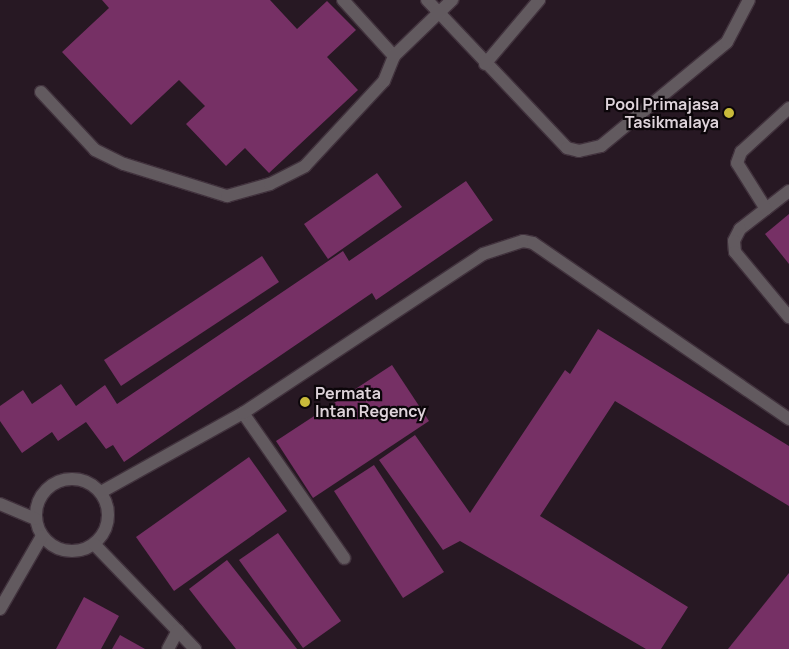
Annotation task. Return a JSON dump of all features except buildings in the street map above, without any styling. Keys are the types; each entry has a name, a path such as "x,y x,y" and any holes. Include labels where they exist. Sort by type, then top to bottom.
{"street":[{"path":"343,0 394,56"},
{"path":"428,0 485,64 567,148 589,150 601,146 727,42 749,0"},
{"path":"41,92 95,150 124,164 227,196 270,184 305,166 384,82 394,56 452,0"},
{"path":"485,64 539,0"},
{"path":"766,209 737,163 741,152 789,108"},
{"path":"789,191 740,229 734,240 735,252 789,317"},
{"path":"101,492 243,413 484,254 523,241 533,243 789,419"},
{"path":"243,413 344,558"},
{"path":"67,478 86,481 101,492 109,510 106,530 94,544 76,552 57,549 42,536 35,519 38,500 50,485 67,478"},
{"path":"0,504 35,519"},
{"path":"0,609 42,536"},
{"path":"94,544 196,649"},
{"path":"168,649 178,630"}],"place":[{"name":"Pool Primajasa Tasikmalaya","path":"729,113"},
{"name":"Permata Intan Regency","path":"305,402"}]}
